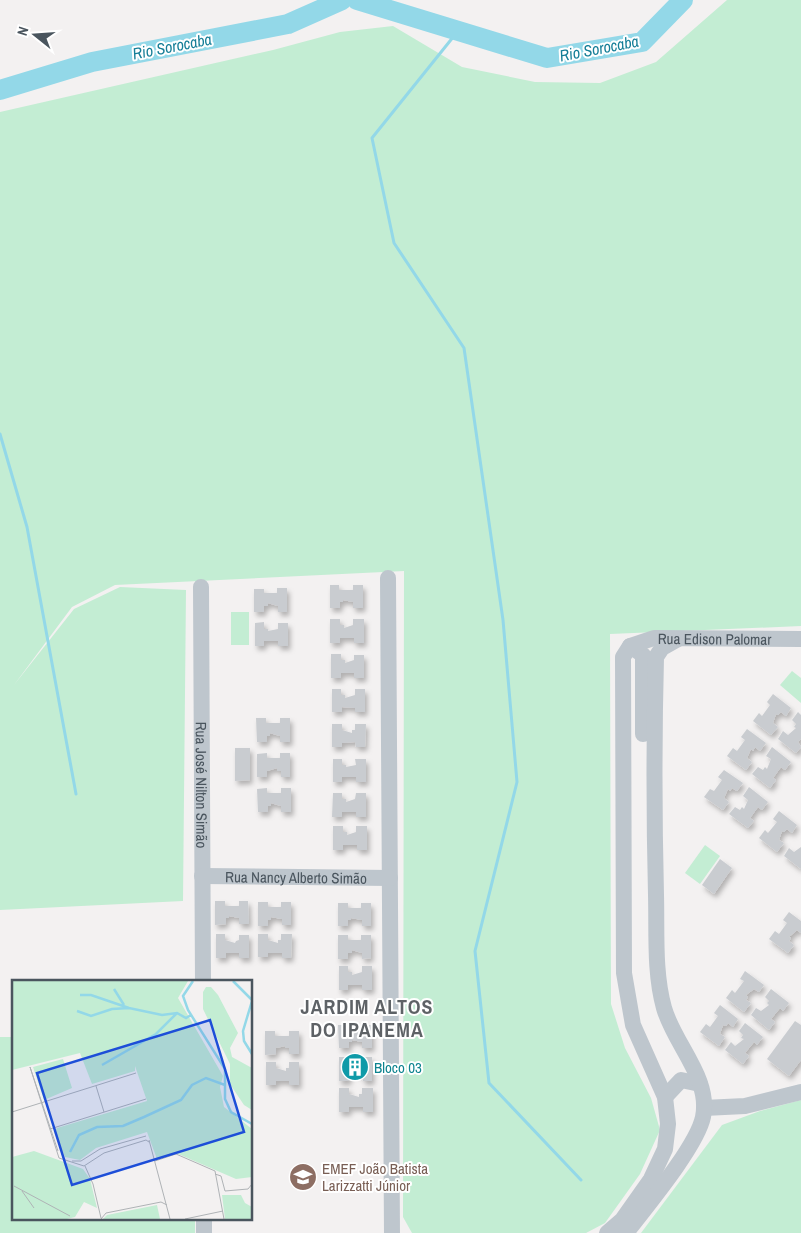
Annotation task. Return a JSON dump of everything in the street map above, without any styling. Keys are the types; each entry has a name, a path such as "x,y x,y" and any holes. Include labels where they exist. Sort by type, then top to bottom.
{"street":[{"path":"388,578 392,1233"},
{"name":"Rua José Nilton Simão","path":"201,587 203,980"},
{"name":"Rua Edison Palomar","path":"630,646 654,638 801,639"},
{"path":"626,1233 697,1134 704,1108 700,1084 674,1034 661,996 657,958 653,765 656,657 662,648 678,638"},
{"path":"608,1233 622,1220 651,1179 665,1149 668,1124 665,1096 633,1025 624,973 622,665 625,652 630,646 643,655 643,743 653,765"},
{"name":"Rua Nancy Alberto Simão","path":"202,876 390,878"},
{"path":"665,1096 681,1080 700,1084"},
{"path":"704,1108 745,1106 801,1092"},
{"path":"668,1124 679,1134 697,1134"},
{"path":"204,1220 204,1233"}],"green space":[{"path":"727,0 801,0 801,626 610,634 611,1004 625,1048 651,1098 660,1130 640,1174 605,1223 586,1233 412,1233 403,1217 404,571 115,585 72,607 14,685 74,609 120,587 186,590 183,901 0,910 0,112 273,50 340,32 393,26 462,67 535,82 600,83 656,62"},
{"path":"231,612 249,612 249,645 231,645"},
{"path":"792,671 801,678 801,703 780,685"},
{"path":"705,845 720,856 700,884 685,873"},
{"path":"0,1037 12,1037 12,1220 195,1220 195,1233 0,1233"},
{"path":"801,1100 801,1233 641,1233 722,1125 760,1111"}],"building":[{"path":"330,585 339,585 339,590 353,590 353,585 363,585 363,608 353,608 353,602 343,600 343,602 340,602 340,608 330,608"},
{"path":"277,588 287,588 287,612 278,612 278,606 268,603 268,606 264,606 264,612 254,612 254,589 264,589 264,593 277,593"},
{"path":"330,619 340,619 340,625 344,625 344,628 353,625 353,619 364,619 364,643 354,643 354,638 340,638 340,643 330,643"},
{"path":"264,622 264,629 268,629 268,631 278,629 278,623 288,623 288,646 278,646 278,641 264,641 264,646 255,646 255,623"},
{"path":"331,654 341,654 341,660 345,660 345,663 354,660 354,655 364,655 364,678 354,678 354,673 341,673 341,678 331,678"},
{"path":"332,689 341,689 341,695 345,695 345,698 355,695 355,689 365,689 365,712 355,712 355,708 342,707 342,712 332,712"},
{"path":"773,694 791,708 786,716 781,712 778,715 776,714 773,723 778,727 771,735 753,721 759,713 762,716 770,705 767,702"},
{"path":"798,712 801,715 801,739 798,742 801,747 796,753 778,739 783,731 788,735 796,728 794,727 796,724 792,720"},
{"path":"256,718 266,718 266,723 280,723 280,718 290,718 290,742 280,742 280,736 270,733 270,736 267,736 267,742 257,742"},
{"path":"332,724 342,724 342,730 352,733 352,730 355,730 355,724 366,724 365,747 356,747 355,742 342,743 342,747 332,747"},
{"path":"747,729 766,743 760,751 755,747 753,751 751,749 747,758 752,762 746,770 727,756 733,748 737,751 745,740 741,737"},
{"path":"772,747 791,762 785,770 781,767 773,778 776,780 770,788 752,774 758,767 763,770 765,767 767,769 771,759 766,756"},
{"path":"235,748 250,748 250,780 235,781"},
{"path":"267,753 267,758 280,758 280,753 290,753 290,777 281,777 281,771 277,771 277,768 267,771 267,777 257,777 257,754"},
{"path":"333,759 342,759 342,765 346,765 346,767 356,765 355,759 366,759 366,782 356,782 356,777 342,777 342,782 333,782"},
{"path":"724,770 743,783 737,791 732,788 730,791 728,789 724,798 729,802 723,810 704,797 710,789 714,791 722,780 718,777"},
{"path":"749,787 768,802 762,810 758,807 750,818 754,821 748,828 729,814 735,807 740,810 742,807 744,809 748,800 743,796"},
{"path":"267,788 267,793 281,793 281,788 291,788 291,812 281,812 281,806 271,803 271,806 268,806 268,812 258,812 257,789"},
{"path":"333,793 342,793 342,799 346,799 346,802 355,799 356,793 366,793 366,817 356,817 356,812 342,812 342,817 332,817"},
{"path":"779,811 797,825 792,833 787,829 784,832 782,831 779,840 784,843 777,852 759,838 765,830 768,833 777,822 773,819"},
{"path":"333,826 343,826 343,832 347,832 347,835 356,832 356,826 367,826 367,850 357,850 357,845 343,845 343,850 333,850"},
{"path":"801,847 801,869 784,856 789,848 794,852"},
{"path":"720,859 732,868 714,894 702,885"},
{"path":"215,901 225,901 225,906 239,906 239,901 248,901 249,924 239,924 239,918 229,916 229,918 226,918 226,924 215,925"},
{"path":"258,902 268,902 268,907 281,907 281,902 291,902 291,925 282,925 282,919 271,917 271,920 268,920 268,926 258,926"},
{"path":"338,903 348,903 348,908 361,908 361,903 371,903 371,926 362,926 362,920 351,918 351,920 348,920 348,926 338,926"},
{"path":"789,912 801,921 801,933 797,930 789,937 791,938 789,941 794,945 788,953 769,939 775,931 779,934 787,923 783,920"},
{"path":"216,934 225,934 225,940 235,943 239,940 239,935 249,935 249,958 239,958 239,953 226,953 226,958 216,958"},
{"path":"258,934 268,934 268,940 278,943 278,940 281,940 281,934 292,934 291,958 282,958 282,953 268,953 268,957 258,957"},
{"path":"338,935 348,935 348,940 361,940 361,935 371,935 371,958 362,959 362,953 352,950 352,953 348,953 348,959 338,959"},
{"path":"339,966 348,966 348,972 352,972 352,975 362,972 362,966 372,966 372,990 362,990 362,985 348,985 348,990 339,990"},
{"path":"745,971 764,985 759,992 754,989 746,995 748,997 746,1000 751,1003 744,1012 726,998 732,990 735,993 744,981 740,979"},
{"path":"771,989 789,1003 783,1011 780,1008 771,1019 775,1022 769,1030 751,1015 756,1008 761,1011 769,1005 767,1003 769,1001 765,997"},
{"path":"720,1005 738,1019 733,1027 728,1023 726,1026 723,1025 720,1034 725,1037 719,1046 700,1032 706,1024 710,1027 718,1016 714,1013"},
{"path":"795,1021 801,1025 801,1060 789,1076 767,1059"},
{"path":"745,1023 763,1037 757,1045 754,1042 745,1053 749,1056 743,1064 725,1050 731,1042 735,1046 744,1039 741,1038 743,1035 739,1031"},
{"path":"338,1025 348,1025 348,1030 362,1030 362,1025 372,1025 372,1048 362,1048 362,1042 352,1040 352,1042 349,1042 349,1048 339,1048"},
{"path":"265,1031 275,1031 275,1036 289,1036 289,1031 299,1031 299,1054 289,1054 289,1048 285,1048 285,1046 276,1048 276,1054 265,1055"},
{"name":"Bloco 03","path":"339,1057 349,1057 349,1062 362,1062 362,1057 372,1057 372,1081 363,1081 362,1075 352,1072 352,1075 349,1075 349,1081 339,1081"},
{"path":"266,1062 276,1062 276,1068 286,1071 286,1068 289,1068 289,1062 299,1062 299,1085 289,1085 289,1081 276,1081 276,1085 266,1085"},
{"path":"339,1088 349,1088 349,1094 359,1097 359,1094 362,1094 362,1088 373,1088 373,1112 363,1112 363,1107 349,1107 349,1112 339,1112"}],"waterway":[{"name":"Rio Sorocaba","path":"0,90 92,62 288,24 342,0"},
{"name":"Rio Sorocaba","path":"357,0 547,58 642,42 683,0"},
{"path":"458,31 372,138 394,243 464,348 503,620 517,782 475,951 489,1083 581,1180"},
{"path":"0,434 27,527 76,794"}],"place":[{"name":"Bloco 03","path":"355,1067"},
{"name":"EMEF João Batista Larizzatti Júnior","path":"303,1177"}],"district":[{"name":"JARDIM ALTOS DO IPANEMA","path":"367,1018"}]}
